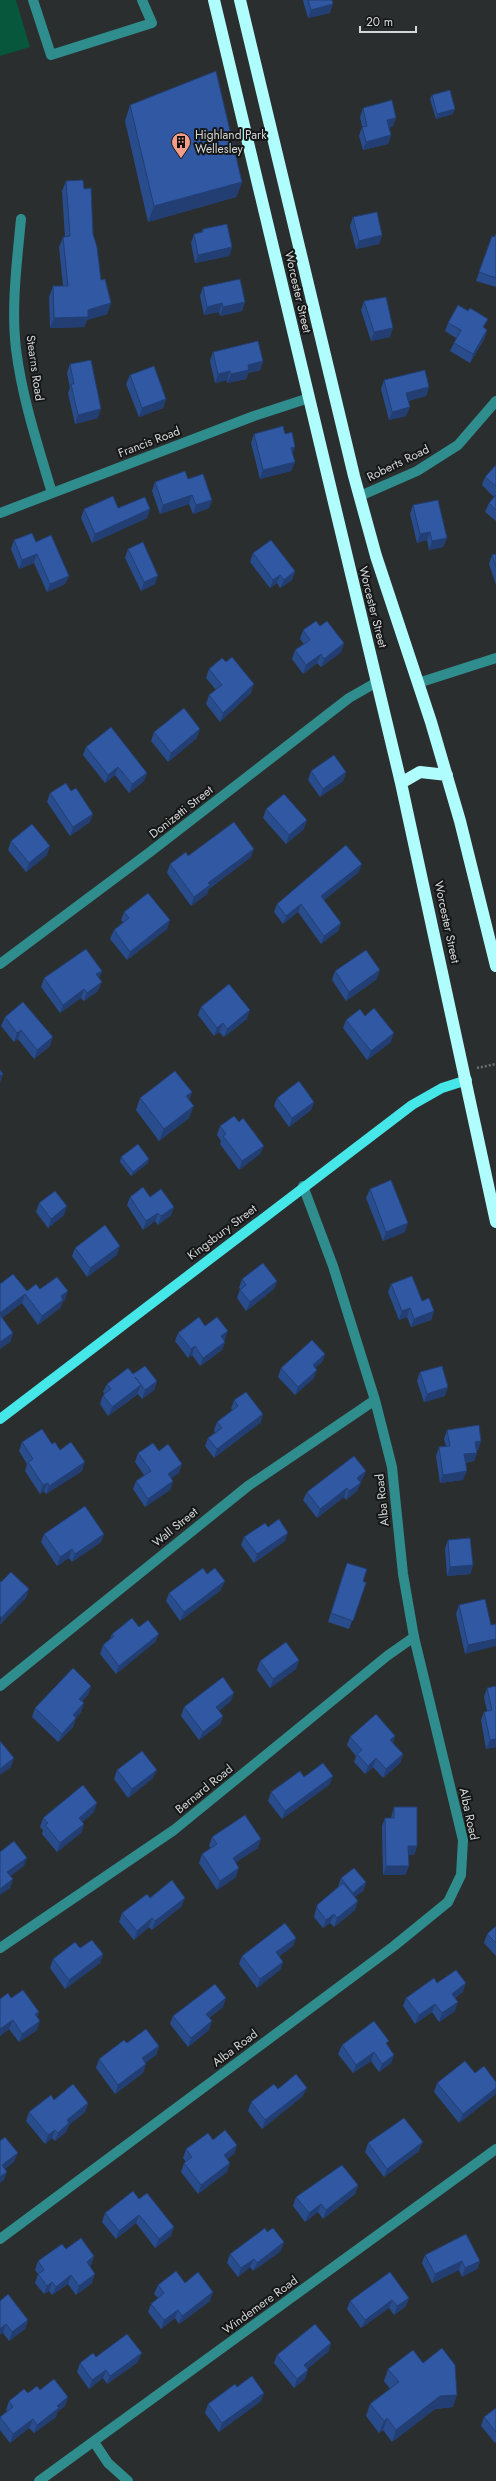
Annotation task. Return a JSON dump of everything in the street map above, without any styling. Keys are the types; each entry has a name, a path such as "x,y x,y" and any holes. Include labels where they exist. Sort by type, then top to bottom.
{"highway":[{"name":"Worcester Street","path":"214,0 401,783 467,1080 496,1222"},
{"name":"Worcester Street","path":"240,0 360,496 376,556 447,775 496,966"},
{"path":"401,783 420,772 447,775"}],"main road":[{"name":"Kingsbury Street","path":"0,1419 303,1186 419,1100 442,1088 467,1080"}],"street":[{"path":"34,0 51,56 152,23 142,0"},
{"name":"Stearns Road","path":"21,219 16,272 16,348 29,418 52,493"},
{"name":"Francis Road","path":"0,513 254,416 309,398"},
{"name":"Roberts Road","path":"360,496 417,471 458,445 496,401"},
{"path":"418,683 496,658"},
{"name":"Donizetti Street","path":"0,964 150,852 349,698 377,682"},
{"name":"Alba Road","path":"0,2239 394,1946 448,1902 462,1875 463,1840 414,1637 403,1574 392,1467 375,1400 333,1266 303,1186"},
{"name":"Wall Street","path":"0,1686 248,1486 375,1400"},
{"name":"Bernard Road","path":"0,1948 174,1830 381,1661 414,1637"},
{"name":"Windemere Road","path":"39,2481 496,2149"},
{"path":"94,2442 108,2463 128,2481"}],"path":[{"path":"476,1068 496,1064"}],"green space":[{"path":"0,0 16,0 30,47 0,56"}],"building":[{"path":"308,0 332,0 333,4 311,10"},
{"name":"Highland Park Wellesley","path":"216,71 242,182 154,206 130,105"},
{"path":"450,90 455,109 437,114 432,95"},
{"path":"392,100 396,118 387,120 391,135 366,142 362,127 367,126 363,108"},
{"path":"83,180 84,189 91,188 93,234 97,247 101,280 105,279 111,303 88,310 88,317 54,318 53,286 68,286 63,237 70,236 66,181"},
{"path":"377,212 382,235 359,241 353,217"},
{"path":"227,224 232,247 198,255 194,234 203,232 203,229"},
{"path":"496,234 496,278 479,272 492,236 494,237"},
{"path":"240,279 245,302 223,307 222,303 207,307 203,287"},
{"path":"386,297 393,328 374,332 364,301"},
{"path":"458,305 468,311 470,308 488,319 483,327 487,330 473,354 454,343 461,330 448,323"},
{"path":"258,341 263,361 248,365 249,370 231,374 230,371 218,374 213,352"},
{"path":"91,360 101,409 78,415 71,384 74,384 70,364"},
{"path":"154,366 166,399 142,408 130,375"},
{"path":"425,370 429,387 406,393 410,407 392,412 384,380"},
{"path":"283,426 285,434 292,432 295,447 291,448 295,462 263,470 254,434"},
{"path":"496,465 496,486 485,477"},
{"path":"185,471 188,479 203,474 212,500 196,505 192,495 163,505 155,482"},
{"path":"496,495 496,510 489,503"},
{"path":"113,496 118,508 145,497 150,509 95,534 84,509"},
{"path":"438,500 447,538 432,541 430,532 420,534 413,505"},
{"path":"32,533 36,542 51,535 69,576 50,584 37,554 22,560 14,540"},
{"path":"271,540 295,571 284,580 280,575 273,580 253,553"},
{"path":"143,542 158,576 144,582 128,549"},
{"path":"496,554 496,567 492,555"},
{"path":"316,621 320,626 327,621 344,643 324,659 321,654 306,665 295,650 310,640 303,630"},
{"path":"232,657 254,684 223,713 209,695 222,685 209,669 222,658 226,662"},
{"path":"184,708 200,729 171,753 154,732"},
{"path":"111,727 147,773 132,784 118,767 108,775 86,747"},
{"path":"334,755 346,772 323,789 311,771"},
{"path":"66,783 71,791 76,788 93,814 73,827 50,793"},
{"path":"284,794 307,820 289,835 266,809"},
{"path":"234,822 254,849 208,883 210,885 194,897 170,864 186,852 188,856"},
{"path":"32,824 50,846 29,863 11,841"},
{"path":"346,845 362,864 321,896 341,923 324,936 301,904 286,916 277,904"},
{"path":"148,893 170,920 130,952 114,930 129,918 124,912"},
{"path":"86,949 102,971 96,974 102,982 87,993 84,989 63,1005 44,978"},
{"path":"366,950 380,970 349,992 335,971"},
{"path":"229,984 250,1010 227,1029 223,1023 217,1028 201,1007"},
{"path":"23,1002 53,1037 37,1050 21,1030 17,1033 5,1017"},
{"path":"374,1008 394,1033 371,1051 346,1020 360,1009 365,1016"},
{"path":"175,1071 192,1092 186,1096 194,1106 164,1129 140,1098"},
{"path":"299,1081 314,1102 292,1118 277,1098"},
{"path":"234,1116 239,1122 243,1118 264,1146 242,1161 223,1136 226,1134 220,1126"},
{"path":"138,1144 149,1159 133,1172 121,1157"},
{"path":"391,1180 408,1223 386,1232 370,1189"},
{"path":"143,1187 150,1197 161,1189 174,1207 161,1216 158,1213 146,1221 130,1197"},
{"path":"55,1191 67,1206 51,1219 39,1203"},
{"path":"105,1225 120,1246 90,1268 75,1248"},
{"path":"263,1263 277,1281 250,1302 240,1290 246,1285 242,1279"},
{"path":"13,1274 27,1291 36,1284 40,1289 57,1277 68,1291 61,1296 63,1300 42,1316 25,1294 0,1313 0,1284"},
{"path":"412,1276 422,1301 429,1298 434,1311 414,1319 410,1308 402,1311 391,1284"},
{"path":"0,1315 13,1333 0,1342"},
{"path":"199,1317 205,1326 217,1317 228,1331 221,1336 225,1342 203,1358 195,1346 191,1349 178,1333"},
{"path":"312,1340 325,1354 313,1365 317,1370 298,1387 281,1368"},
{"path":"145,1366 157,1381 145,1390 135,1377 141,1385 112,1407 103,1395 111,1389 107,1384 128,1368 133,1374"},
{"path":"442,1366 448,1387 427,1394 420,1372"},
{"path":"246,1392 263,1414 217,1449 208,1438 222,1428 217,1422 238,1406 234,1400"},
{"path":"479,1425 481,1441 475,1442 477,1453 464,1454 467,1471 443,1475 439,1447 450,1446 447,1430"},
{"path":"42,1429 52,1444 55,1442 60,1450 71,1442 85,1462 49,1486 48,1483 43,1485 28,1462 33,1459 22,1442"},
{"path":"153,1443 159,1451 168,1444 182,1464 168,1474 173,1481 148,1499 136,1481 151,1471 138,1453"},
{"path":"354,1456 366,1471 357,1478 361,1483 349,1491 347,1488 320,1509 307,1492"},
{"path":"85,1506 104,1534 75,1554 72,1549 60,1557 44,1534"},
{"path":"279,1519 288,1533 257,1554 244,1537 265,1523 268,1527"},
{"path":"470,1538 473,1565 450,1567 448,1540"},
{"path":"347,1563 367,1569 363,1581 366,1583 353,1621 331,1613"},
{"path":"203,1568 207,1574 215,1568 225,1581 184,1612 169,1593"},
{"path":"11,1572 29,1589 1,1618 0,1581 1,1582"},
{"path":"485,1599 491,1625 496,1624 496,1639 468,1645 459,1605"},
{"path":"132,1618 139,1627 148,1620 159,1634 119,1666 103,1645 114,1636 112,1634"},
{"path":"286,1642 299,1660 273,1679 260,1661"},
{"path":"73,1668 91,1686 79,1699 84,1703 73,1715 76,1718 62,1734 35,1708"},
{"path":"223,1677 234,1693 216,1707 223,1716 203,1732 184,1707"},
{"path":"496,1686 496,1739 490,1740 484,1712 492,1710 487,1688"},
{"path":"376,1714 395,1736 390,1740 403,1754 386,1769 376,1758 368,1766 357,1754 362,1750 350,1737"},
{"path":"0,1741 14,1758 0,1769"},
{"path":"142,1751 157,1770 132,1789 117,1770"},
{"path":"323,1763 333,1776 285,1811 271,1792 300,1771 304,1777"},
{"path":"83,1785 97,1803 79,1818 84,1824 60,1843 45,1825 48,1823 43,1818"},
{"path":"394,1807 417,1807 417,1846 408,1846 409,1866 386,1866 385,1818 394,1818"},
{"path":"245,1815 261,1839 233,1858 239,1868 220,1881 202,1854 217,1844 212,1837"},
{"path":"14,1841 27,1858 7,1872 13,1879 0,1889 0,1852"},
{"path":"354,1868 366,1882 353,1893 341,1878"},
{"path":"172,1880 185,1898 155,1921 152,1918 137,1931 122,1913 147,1894 150,1898"},
{"path":"343,1883 358,1901 337,1918 334,1914 326,1920 317,1908 317,1905"},
{"path":"285,1923 296,1938 276,1952 283,1962 260,1979 242,1956"},
{"path":"496,1926 496,1943 487,1934"},
{"path":"92,1940 103,1954 69,1980 53,1959 75,1942 80,1948"},
{"path":"456,1970 466,1983 452,1994 458,2002 442,2013 435,2004 419,2015 406,1998 434,1978 437,1983"},
{"path":"215,1984 226,1998 206,2014 212,2021 191,2038 173,2016"},
{"path":"23,1990 39,2012 35,2014 40,2021 22,2034 13,2020 0,2029 0,1999 8,1993 11,1998"},
{"path":"374,2021 389,2041 386,2043 394,2055 382,2064 374,2052 356,2065 342,2045"},
{"path":"146,2029 159,2046 142,2058 146,2064 118,2085 99,2059 124,2040 127,2043"},
{"path":"465,2061 475,2073 484,2066 496,2082 496,2088 463,2114 437,2083"},
{"path":"296,2074 307,2088 265,2120 251,2102 274,2084 278,2089"},
{"path":"73,2084 88,2103 67,2120 69,2123 58,2133 55,2130 48,2135 29,2112 51,2095 54,2100"},
{"path":"404,2118 423,2142 387,2169 368,2143"},
{"path":"225,2130 237,2145 224,2155 230,2163 201,2185 184,2163 192,2157 186,2149 208,2133 213,2140"},
{"path":"5,2137 18,2153 2,2165 7,2172 0,2177 0,2141"},
{"path":"342,2165 358,2185 326,2210 321,2204 309,2213 296,2197"},
{"path":"133,2191 139,2199 147,2193 174,2227 159,2239 139,2215 119,2231 105,2213"},
{"path":"265,2228 267,2232 273,2228 284,2242 257,2263 254,2259 241,2268 230,2254"},
{"path":"466,2234 480,2261 465,2268 462,2261 435,2274 425,2255"},
{"path":"81,2238 94,2256 87,2262 95,2274 79,2286 71,2275 56,2287 52,2282 47,2286 38,2274 44,2270 38,2261 62,2244 66,2249"},
{"path":"176,2271 185,2283 198,2272 213,2292 182,2316 178,2310 164,2320 151,2304 164,2293 158,2285"},
{"path":"390,2272 409,2298 397,2306 392,2300 365,2320 350,2301"},
{"path":"8,2294 28,2320 12,2332 6,2324 0,2329 0,2301"},
{"path":"315,2324 331,2343 304,2365 308,2370 297,2379 277,2355"},
{"path":"127,2334 142,2353 110,2376 106,2370 92,2380 80,2363 93,2353 96,2357"},
{"path":"442,2348 455,2365 457,2395 440,2396 396,2430 387,2418 384,2421 370,2404 399,2382 388,2369 413,2350 423,2363"},
{"path":"252,2376 264,2393 222,2423 208,2404 235,2384 237,2387"},
{"path":"54,2379 68,2397 57,2406 59,2408 37,2425 33,2419 13,2434 0,2417 13,2407 9,2401 24,2389 28,2393 37,2386 40,2390"},
{"path":"496,2408 496,2432 484,2417"}],"place":[{"name":"Highland Park Wellesley","path":"181,159"}]}
